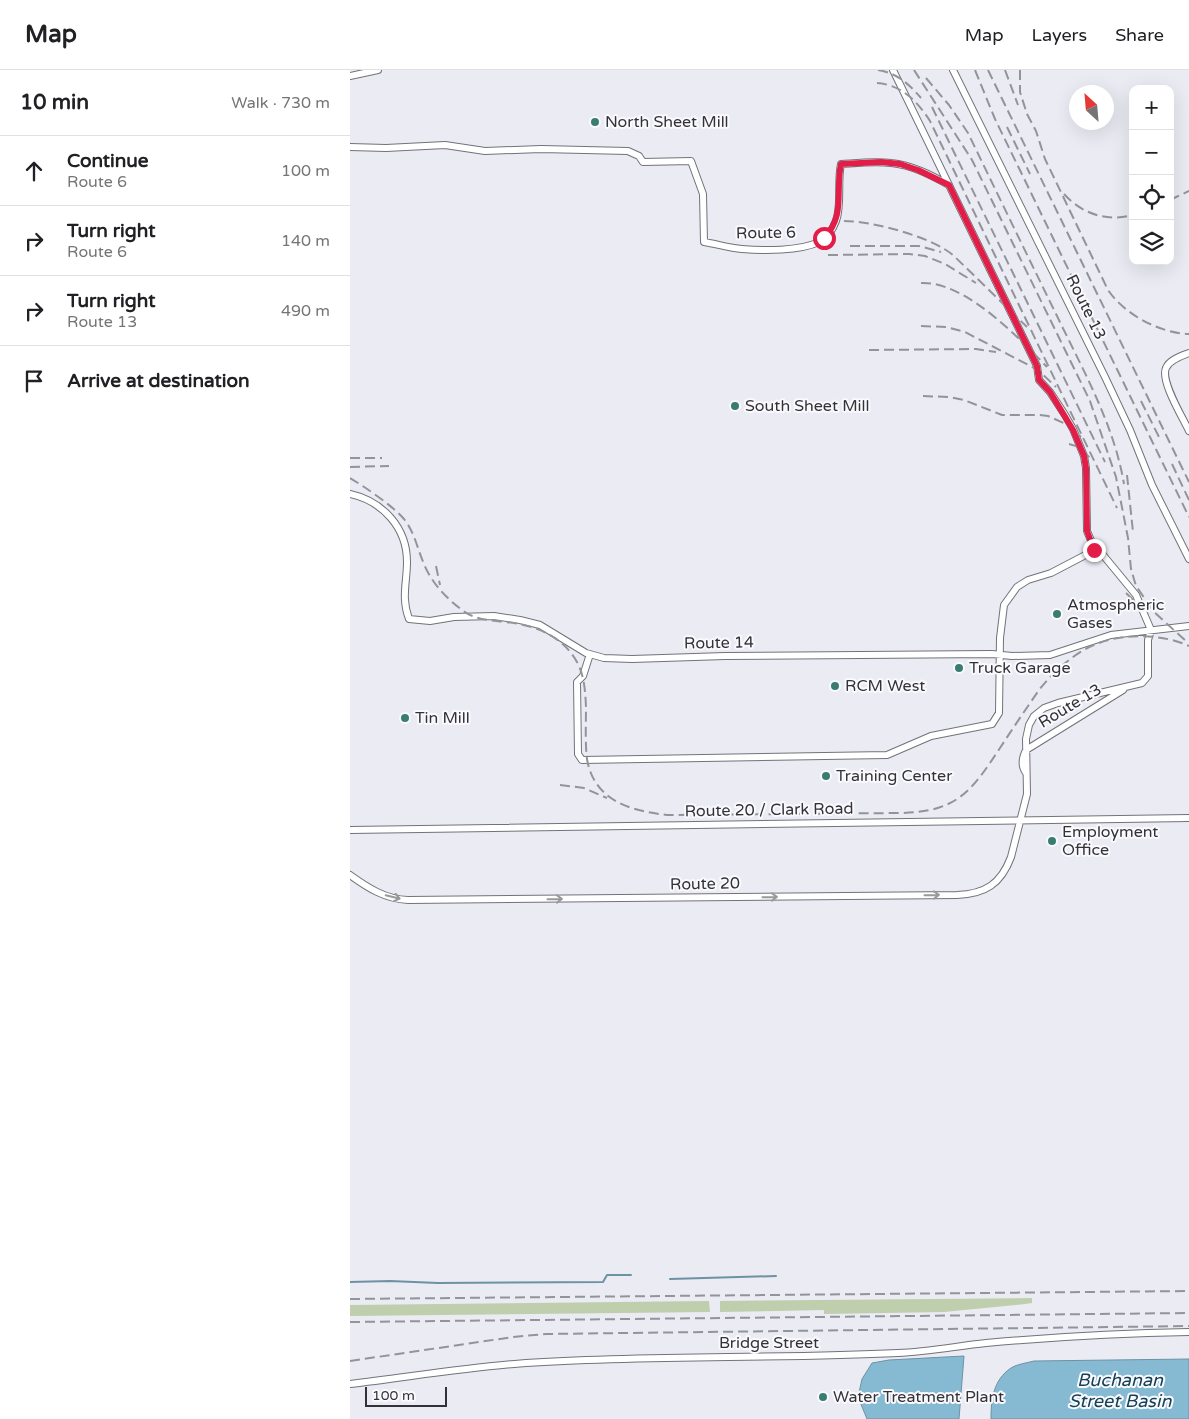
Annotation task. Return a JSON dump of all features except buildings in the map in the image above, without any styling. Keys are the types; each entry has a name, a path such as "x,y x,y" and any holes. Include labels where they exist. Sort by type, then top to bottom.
{"street":[{"path":"350,76 378,70"},
{"path":"894,70 1037,366 1039,380 1050,392 1081,449 1086,468 1087,531 1094,550 1102,555 1136,595 1151,630"},
{"name":"Route 13","path":"953,70 1105,377 1130,430 1152,485 1189,559"},
{"name":"Route 6","path":"350,147 386,148 445,145 485,151 541,149 628,151 638,156 643,162 691,161 703,194 704,242 754,250 803,246 819,242 824,238 838,217 838,186 841,164 881,162 900,164 918,170 949,185"},
{"path":"1189,353 1168,364 1164,375 1167,386 1189,432"},
{"name":"Route 14","path":"350,494 362,497 381,507 399,530 405,543 407,562 404,608 409,619 430,620 494,616 520,620 540,625 590,654 604,658 1050,655 1102,637 1189,626"},
{"path":"590,654 583,676 577,682 578,754 582,760 887,755 932,736 992,724 999,713 1000,638 1004,606 1017,588 1028,580 1051,573 1094,550"},
{"name":"Route 13","path":"1020,820 1028,786 1022,760 1026,750 1029,726 1034,716 1044,708 1142,683 1148,676 1148,640 1151,630"},
{"name":"Route 13","path":"1026,750 1129,686"},
{"name":"Route 20 / Clark Road","path":"350,830 1189,818"},
{"name":"Route 20","path":"350,875 378,893 408,900 969,894 990,887 1004,873 1011,857 1020,820"},
{"name":"Bridge Street","path":"350,1384 488,1366 527,1363 637,1358 796,1357 901,1353 984,1343 1048,1338 1189,1332"}],"green space":[{"path":"1032,1298 1032,1303 944,1312 824,1314 824,1310 720,1312 720,1301"},
{"path":"709,1301 710,1312 350,1316 350,1305"}],"water":[{"path":"964,1356 959,1419 867,1419 858,1397 862,1379 872,1363 889,1360"},
{"name":"Buchanan Street Basin","path":"1189,1359 1189,1419 991,1419 994,1391 1000,1378 1011,1368 1019,1365 1034,1361"}],"waterway":[{"path":"350,1282 603,1282 607,1275 631,1275"},
{"path":"670,1279 776,1276"}],"railway":[{"path":"878,70 885,71 902,80 921,98"},
{"path":"914,70 972,160 1090,401 1116,477 1128,538 1131,569 1136,586 1154,612 1186,641"},
{"path":"975,70 995,119 1189,517"},
{"path":"988,70 1189,482"},
{"path":"1005,70 1018,105"},
{"path":"1020,70 1020,92 1027,114 1036,131 1045,159 1108,290 1133,315 1144,321 1166,330 1189,334"},
{"path":"926,78 949,105 968,133 1078,358 1106,420 1124,484"},
{"path":"877,83 894,87 908,95 930,121 1117,508"},
{"path":"932,107 1105,462"},
{"path":"1007,127 1030,174"},
{"path":"1174,198 1189,191"},
{"path":"1064,194 1079,207 1096,215 1104,217 1129,216"},
{"path":"844,221 902,231 944,249 954,256 1027,327"},
{"path":"850,246 919,246 941,252"},
{"path":"828,255 909,254 925,256 945,264 976,283"},
{"path":"921,283 938,285 955,291 973,301 1006,327 1047,367"},
{"path":"921,326 946,327 965,332 1038,370 1056,387"},
{"path":"869,350 976,349 996,352"},
{"path":"923,396 949,397 964,400 1002,415 1048,416 1068,425 1081,437"},
{"path":"1141,401 1161,441"},
{"path":"1069,444 1079,447 1090,458"},
{"path":"350,458 382,458"},
{"path":"1172,464 1189,500"},
{"path":"350,467 389,466"},
{"path":"1127,475 1133,532"},
{"path":"350,478 386,503 404,519 408,524 431,577 445,595 462,610 482,619 532,627 550,635 565,646 579,665 583,678 586,707 586,753 591,773 597,785 606,794 628,807 654,813 667,815 900,813 936,809 949,804 971,788 1039,690 1051,676 1074,656 1099,643 1132,636 1168,639 1189,646"},
{"path":"436,566 440,585"},
{"path":"1126,593 1148,614"},
{"path":"560,785 584,788 607,798"},
{"path":"350,1299 1189,1291"},
{"path":"350,1322 1189,1313"},
{"path":"350,1361 513,1337 546,1334 1189,1326"}],"place":[{"name":"North Sheet Mill","path":"595,122"},
{"name":"South Sheet Mill","path":"735,406"},
{"name":"Atmospheric Gases","path":"1057,614"},
{"name":"Truck Garage","path":"959,668"},
{"name":"RCM West","path":"835,686"},
{"name":"Tin Mill","path":"405,718"},
{"name":"Training Center","path":"826,776"},
{"name":"Employment Office","path":"1052,841"},
{"name":"Water Treatment Plant","path":"823,1397"}],"route":[{"path":"824,238 830,232 838,217 838,186 841,164 881,162 900,164 918,170 949,185 1037,366 1039,380 1050,392 1073,430 1081,449 1086,462 1087,531 1094,550"}]}
